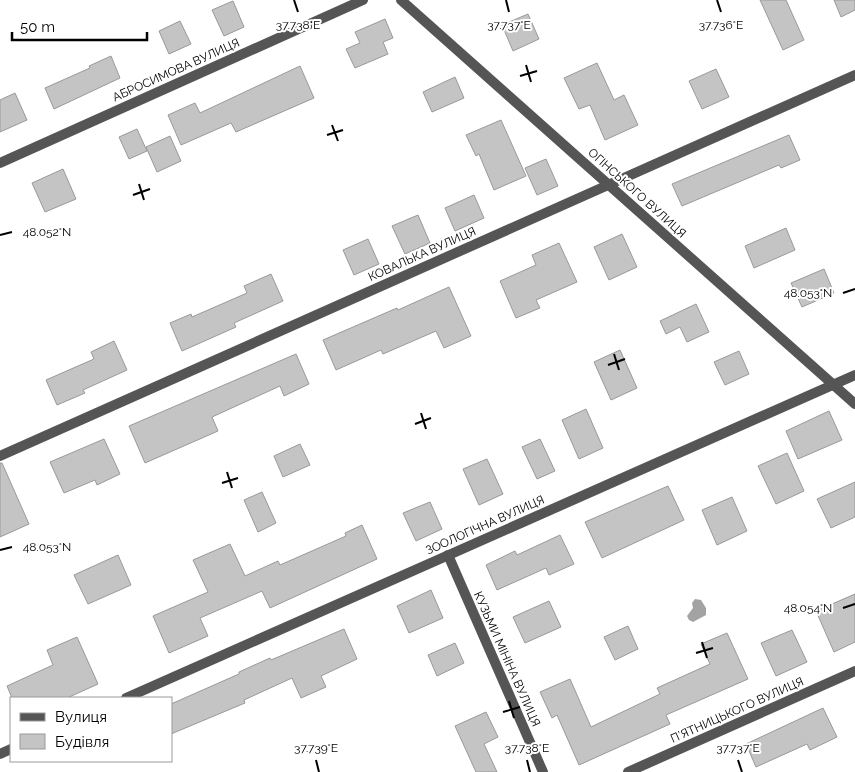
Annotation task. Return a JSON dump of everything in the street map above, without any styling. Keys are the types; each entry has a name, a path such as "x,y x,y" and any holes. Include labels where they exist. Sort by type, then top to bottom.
{"street":[{"name":"АБРОСИМОВА ВУЛИЦЯ","path":"0,163 363,0"},
{"name":"ОГІНСЬКОГО ВУЛИЦЯ","path":"401,0 855,404"},
{"name":"КОВАЛЬКА ВУЛИЦЯ","path":"0,456 855,75"},
{"name":"ЗООЛОГІЧНА ВУЛИЦЯ","path":"128,697 855,375"},
{"name":"КУЗЬМИ МІНІНА ВУЛИЦЯ","path":"448,555 543,772"},
{"name":"П’ЯТНИЦЬКОГО ВУЛИЦЯ","path":"628,772 855,671"}],"shaded area":[{"path":"695,599 701,600 706,608 706,615 693,622 687,616 693,608 692,603"}],"building":[{"path":"760,0 786,0 804,40 783,50"},
{"path":"834,0 855,0 855,10 841,17"},
{"path":"233,1 244,27 224,36 212,10"},
{"path":"528,14 539,39 513,51 502,25"},
{"path":"385,19 393,38 383,42 388,54 355,68 346,49 360,43 355,32"},
{"path":"180,21 191,44 169,54 159,31"},
{"path":"111,56 120,78 54,109 45,88 90,68 89,66"},
{"path":"597,63 614,100 624,95 638,125 605,140 590,105 579,109 564,78"},
{"path":"300,66 314,98 236,132 231,123 181,145 168,115 195,103 200,113"},
{"path":"716,69 729,97 702,109 689,81"},
{"path":"455,77 464,98 432,112 423,92"},
{"path":"15,93 27,120 0,132 0,100"},
{"path":"501,120 526,176 494,190 479,154 476,156 466,135"},
{"path":"137,129 147,151 129,159 119,137"},
{"path":"789,135 800,160 781,168 779,165 682,206 672,184"},
{"path":"170,136 181,161 157,172 146,147"},
{"path":"546,159 558,186 537,195 525,168"},
{"path":"63,169 76,199 45,212 32,183"},
{"path":"474,195 484,218 455,231 445,208"},
{"path":"418,215 430,243 405,254 392,226"},
{"path":"786,228 795,250 754,268 745,246"},
{"path":"622,234 637,267 609,280 594,247"},
{"path":"368,239 379,264 354,275 343,250"},
{"path":"559,243 577,282 536,300 540,308 516,318 500,281 536,265 532,255"},
{"path":"824,269 834,293 802,307 791,283"},
{"path":"271,274 283,301 234,323 236,327 182,351 170,323 191,314 192,317 247,293 244,286"},
{"path":"449,287 471,336 444,348 436,331 383,354 381,350 336,370 323,340"},
{"path":"696,304 709,332 687,342 680,327 666,334 660,321"},
{"path":"114,341 127,370 83,390 85,393 57,405 46,380 94,359 91,352"},
{"path":"620,350 637,388 611,400 594,362"},
{"path":"739,351 749,374 725,385 714,362"},
{"path":"296,354 309,384 284,396 280,386 212,417 218,431 145,463 129,426"},
{"path":"586,409 603,448 579,459 562,420"},
{"path":"829,411 842,440 798,459 786,431"},
{"path":"104,439 120,474 97,485 95,480 64,493 50,462"},
{"path":"540,439 555,471 537,479 522,447"},
{"path":"300,444 310,465 283,477 274,456"},
{"path":"787,453 804,491 776,504 758,466"},
{"path":"487,459 503,494 479,505 463,469"},
{"path":"0,463 2,463 29,524 0,537"},
{"path":"855,482 855,517 831,528 817,499"},
{"path":"668,486 684,520 602,558 585,522"},
{"path":"262,492 276,523 258,532 244,500"},
{"path":"732,497 747,531 717,545 702,510"},
{"path":"430,502 442,529 416,541 403,513"},
{"path":"362,525 377,559 270,608 262,591 200,618 208,636 169,653 153,616 208,592 193,560 230,544 245,576 278,561 280,565 346,536 345,533"},
{"path":"560,535 574,564 549,575 546,568 497,590 486,565 515,551 517,555"},
{"path":"118,555 131,585 88,604 74,575"},
{"path":"431,590 443,618 409,633 397,606"},
{"path":"855,594 855,642 834,652 816,611"},
{"path":"549,601 561,627 525,643 513,617"},
{"path":"628,626 638,649 615,660 604,637"},
{"path":"344,629 357,659 321,676 326,687 301,698 292,678 244,700 245,703 172,734 172,704 270,658 271,660"},
{"path":"792,630 807,662 776,676 761,643"},
{"path":"727,633 748,679 666,715 670,724 579,765 557,715 552,718 540,692 570,679 591,727 660,694 657,688 710,664 701,644"},
{"path":"77,637 98,684 69,697 12,697 7,686 53,665 47,650"},
{"path":"455,643 464,663 437,676 428,655"},
{"path":"823,708 837,737 810,750 807,744 756,767 746,744"},
{"path":"486,712 498,737 484,744 497,772 476,772 455,726"}]}
